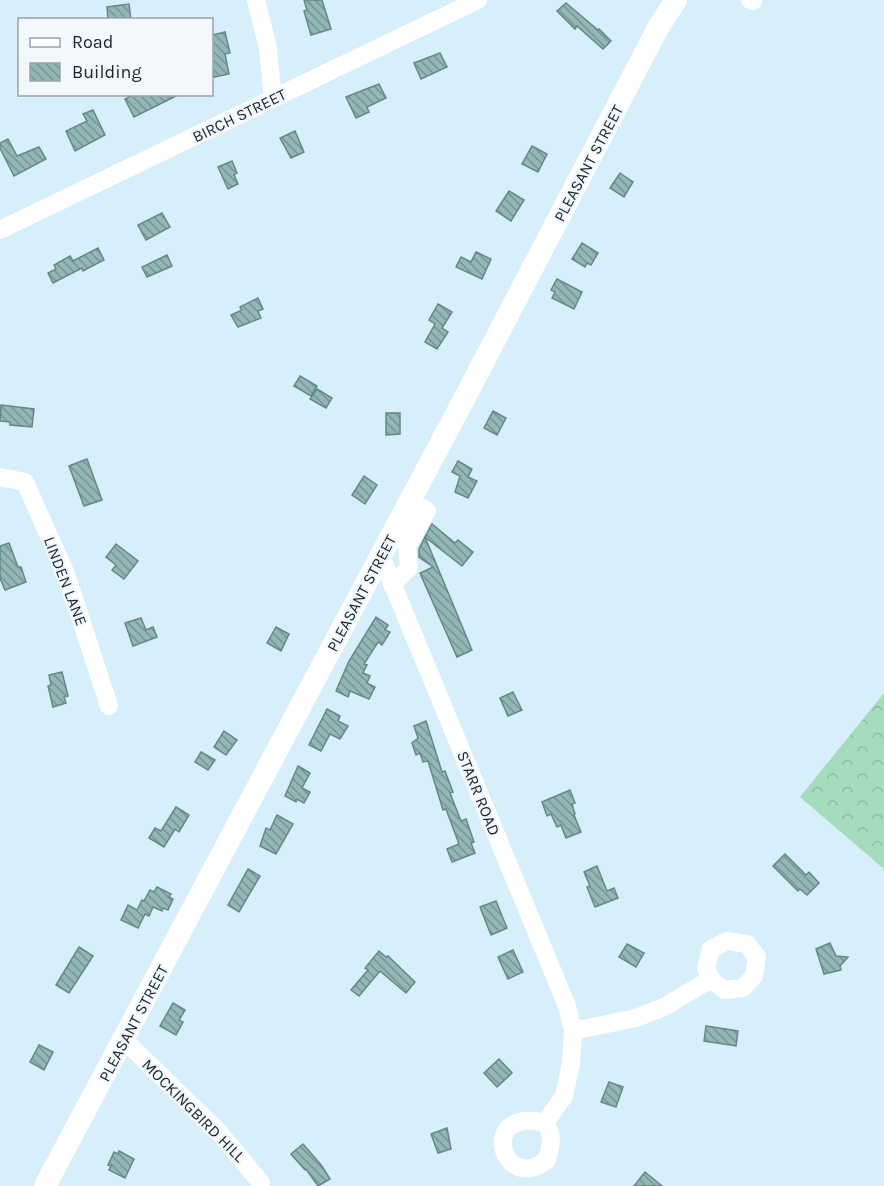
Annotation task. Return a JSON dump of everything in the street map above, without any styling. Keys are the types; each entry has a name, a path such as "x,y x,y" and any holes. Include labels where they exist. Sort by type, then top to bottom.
{"main road":[{"name":"PLEASANT STREET","path":"45,1186 411,500 653,39 676,0"}],"street":[{"path":"256,0 268,48 273,98"},
{"name":"BIRCH STREET","path":"0,230 478,0"},
{"path":"268,48 294,88"},
{"name":"LINDEN LANE","path":"0,477 25,482 66,574 109,706"},
{"path":"392,585 409,568 407,546 427,511 411,500"},
{"name":"STARR ROAD","path":"381,556 567,1006 573,1030 571,1064 564,1096 545,1124"},
{"path":"573,1030 636,1018 664,1007 711,980"},
{"name":"MOCKINGBIRD HILL","path":"124,1040 218,1131 260,1185"}],"green space":[{"path":"884,693 884,869 800,797"}],"building":[{"path":"304,0 322,0 331,29 311,35 304,11 307,10"},
{"path":"566,3 611,41 603,49 577,26 575,29 557,11"},
{"path":"129,4 131,18 108,18 107,7"},
{"path":"225,32 230,53 225,54 229,74 214,77 213,35"},
{"path":"440,53 447,67 421,79 414,63"},
{"path":"379,84 386,98 367,107 369,112 356,118 346,97"},
{"path":"130,96 176,96 134,117 125,99"},
{"path":"93,110 105,135 75,151 66,131 87,121 83,114"},
{"path":"295,131 304,152 291,158 280,138"},
{"path":"8,139 17,156 39,147 46,159 14,176 0,148 0,143"},
{"path":"532,146 547,154 538,172 522,164"},
{"path":"232,161 237,173 234,175 238,184 228,189 218,167"},
{"path":"620,173 633,182 624,197 610,188"},
{"path":"509,191 524,200 511,221 496,211"},
{"path":"162,213 170,227 146,240 138,225"},
{"path":"582,243 598,253 591,265 587,263 585,267 572,259"},
{"path":"98,248 104,260 53,283 48,273 56,269 54,265 70,256 73,261"},
{"path":"476,252 491,259 482,279 456,267 461,257 471,262"},
{"path":"167,255 172,266 147,277 142,267"},
{"path":"557,279 582,292 574,309 552,298 555,292 551,290"},
{"path":"258,298 263,309 258,311 261,318 238,327 231,315 242,310 240,307"},
{"path":"438,304 452,312 442,328 448,332 437,349 425,342 435,324 429,320"},
{"path":"300,376 317,386 311,396 294,386"},
{"path":"317,389 332,398 326,408 310,399"},
{"path":"1,405 34,409 32,427 10,425 10,422 0,421"},
{"path":"493,411 506,418 497,435 484,428"},
{"path":"386,413 400,413 400,434 386,435"},
{"path":"87,459 102,500 84,506 69,466"},
{"path":"458,461 472,469 468,477 477,481 468,498 455,492 460,476 452,472"},
{"path":"364,476 377,485 365,504 352,495"},
{"path":"432,524 455,543 458,540 473,552 462,566 425,537"},
{"path":"425,537 472,650 457,657 420,573 433,567 419,557 419,549"},
{"path":"9,543 26,582 5,590 0,578 0,546"},
{"path":"116,544 138,561 124,579 112,570 116,565 106,557"},
{"path":"376,617 388,625 385,630 390,632 382,645 378,642 364,664 367,665 363,673 370,676 367,683 375,687 369,699 350,691 348,697 336,691 349,661"},
{"path":"141,618 146,630 153,627 157,637 133,646 125,623"},
{"path":"276,627 289,634 281,651 267,643"},
{"path":"62,672 68,696 64,697 66,703 53,707 48,686 51,685 49,675"},
{"path":"513,692 522,710 508,716 500,698"},
{"path":"327,709 340,716 338,721 348,726 340,739 330,734 321,751 309,745"},
{"path":"426,721 442,772 445,771 453,792 450,793 461,821 466,819 474,842 471,843 475,853 452,862 447,849 459,844 446,809 443,810 428,761 423,762 420,753 416,755 412,743 418,738 414,726"},
{"path":"224,731 237,740 226,755 214,747"},
{"path":"201,752 215,760 208,770 195,762"},
{"path":"298,766 310,773 302,788 310,792 304,803 297,799 296,802 285,796"},
{"path":"570,790 575,803 572,804 574,815 581,832 566,838 561,825 557,827 551,814 547,816 542,802"},
{"path":"176,807 189,815 179,832 175,829 164,847 149,838 155,828 161,831"},
{"path":"277,815 293,824 276,854 260,846 266,828 270,830"},
{"path":"785,854 806,875 809,872 819,883 807,895 800,889 798,891 773,866"},
{"path":"597,866 607,891 614,888 618,898 595,907 584,872"},
{"path":"248,869 260,876 239,912 228,905"},
{"path":"157,887 171,894 169,897 173,899 168,910 163,908 162,911 153,907 149,916 145,914 138,928 121,920 128,905 137,910 150,890 154,892"},
{"path":"496,901 507,928 491,935 480,907"},
{"path":"830,943 836,956 848,957 840,966 841,970 824,974 816,949"},
{"path":"627,944 644,953 636,967 619,957"},
{"path":"79,947 93,956 69,993 56,985"},
{"path":"513,950 523,972 508,979 498,957"},
{"path":"379,951 386,957 388,956 415,982 406,993 380,971 359,996 351,990 368,970 365,968"},
{"path":"173,1003 185,1010 179,1020 183,1022 176,1035 160,1026"},
{"path":"706,1026 738,1031 736,1046 704,1041"},
{"path":"39,1045 53,1052 44,1070 30,1062"},
{"path":"499,1059 512,1073 497,1087 484,1073"},
{"path":"609,1082 623,1087 616,1107 601,1102"},
{"path":"447,1128 451,1149 438,1153 431,1134"},
{"path":"303,1144 330,1179 318,1186 291,1154"},
{"path":"119,1151 134,1159 125,1178 109,1170 111,1166 108,1165 114,1152 118,1154"},
{"path":"645,1172 662,1186 634,1186"}]}
